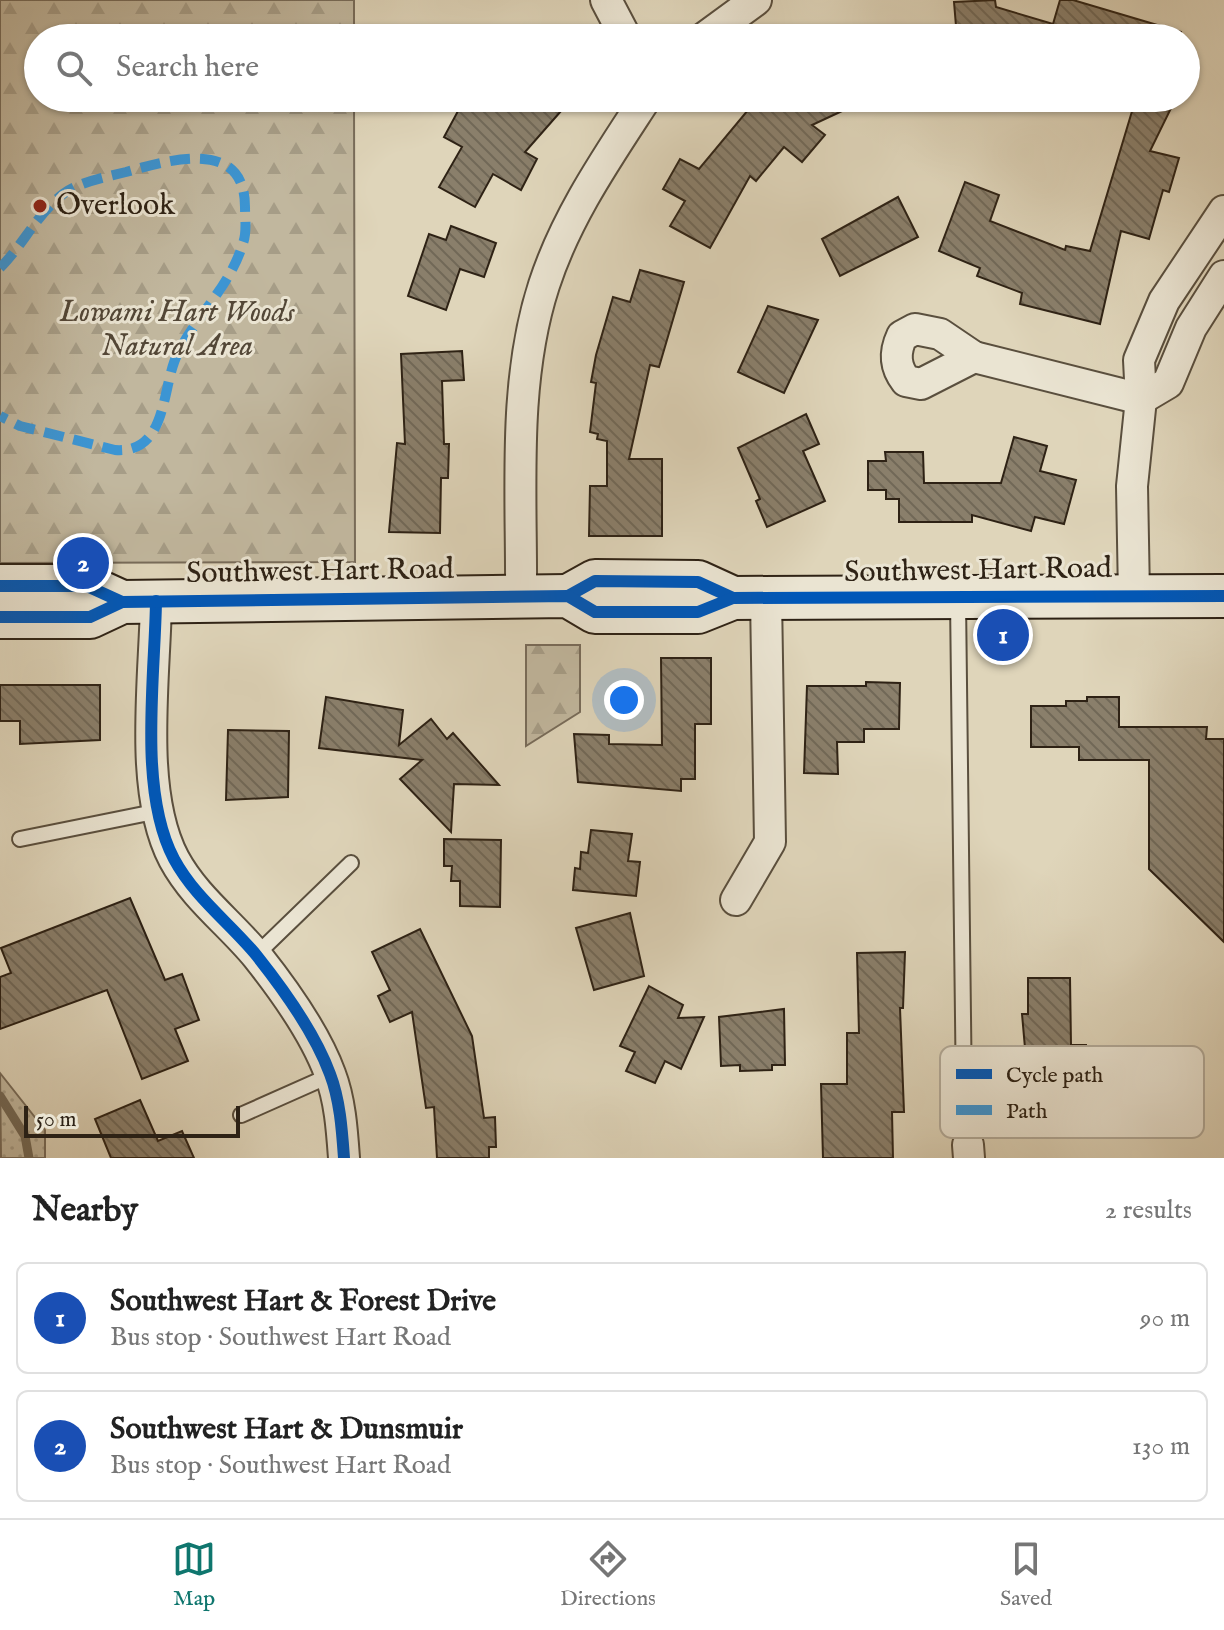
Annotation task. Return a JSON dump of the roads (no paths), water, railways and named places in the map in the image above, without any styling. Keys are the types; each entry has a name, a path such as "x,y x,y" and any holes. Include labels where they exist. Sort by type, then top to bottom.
{"main road":[{"name":"Southwest Hart Road","path":"0,586 87,586 139,601 568,596 595,612 698,612 750,598 958,600 1224,596"},
{"name":"Southwest Hart Road","path":"0,617 90,617 139,601"}],"street":[{"path":"606,0 619,24"},
{"path":"723,24 756,0"},
{"path":"521,595 526,383 544,285 586,190 637,112"},
{"path":"1134,595 1132,486 1141,399 1139,360 1164,301 1224,211"},
{"path":"974,357 1141,399 1168,383 1191,328 1224,276"},
{"path":"736,900 770,842 750,598"},
{"path":"139,601 153,761 163,831 182,870 220,919 256,955 311,1036 331,1075 341,1119 344,1158"}],"lane":[{"path":"958,600 963,1046"},
{"path":"20,839 159,811"},
{"path":"256,955 351,863"},
{"path":"241,1115 331,1075"}],"waterway":[{"path":"0,1096 25,1136 29,1158"}],"place":[{"name":"Overlook","path":"40,206"},
{"name":"Southwest Hart & Dunsmuir","path":"83,563"},
{"name":"Southwest Hart & Forest Drive","path":"1003,635"}],"park label":[{"name":"Lowami Hart Woods Natural Area","path":"177,330"}]}
